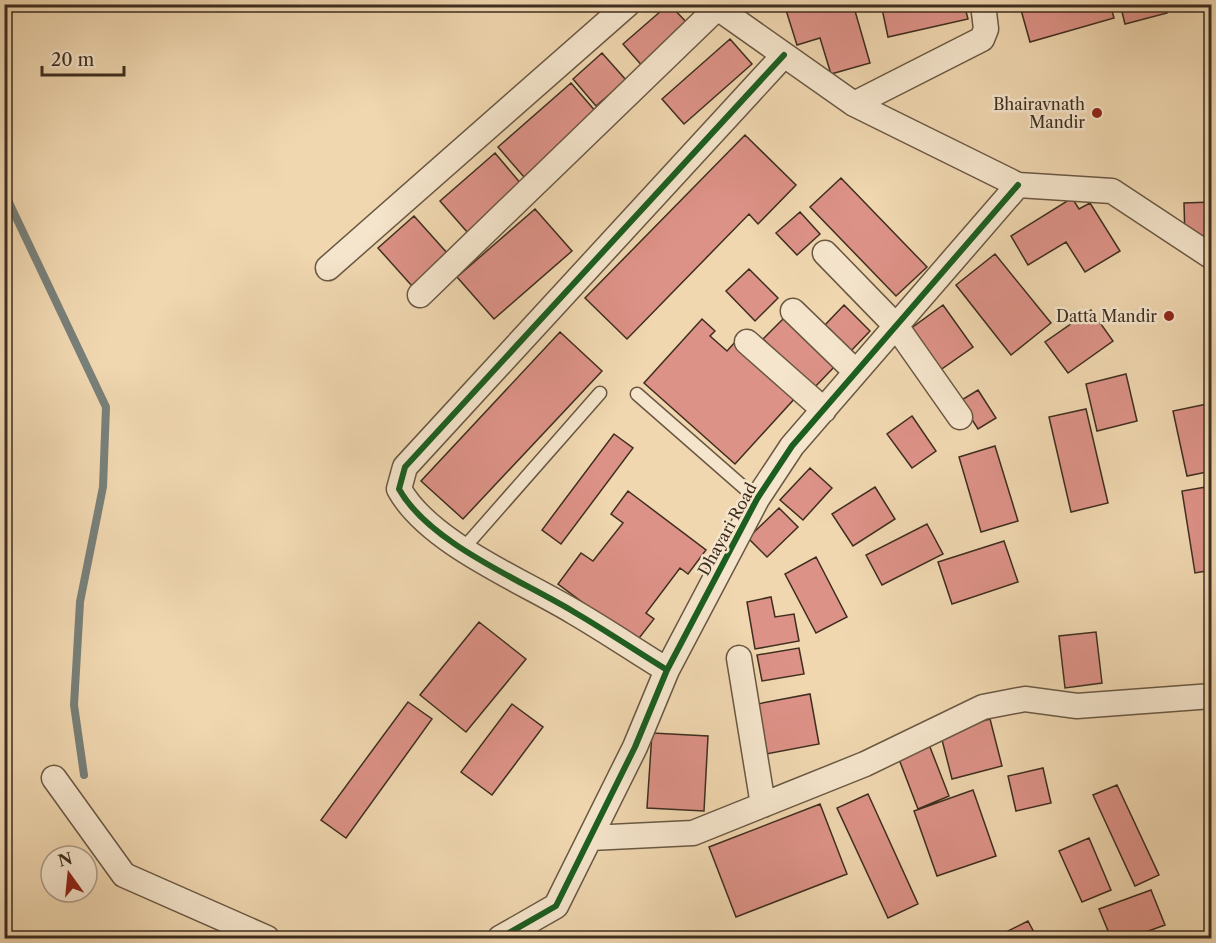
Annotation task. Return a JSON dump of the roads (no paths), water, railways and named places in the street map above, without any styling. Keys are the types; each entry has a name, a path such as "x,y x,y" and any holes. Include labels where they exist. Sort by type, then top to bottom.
{"street":[{"path":"328,268 628,4"},
{"path":"854,104 982,39 986,29 983,4"},
{"path":"420,295 718,6 854,104 1018,185 1112,191 1212,257"},
{"path":"667,670 573,611 463,549 409,508 399,489 405,467 784,55"},
{"name":"Dhayari Road","path":"500,939 556,906 635,747 667,670 757,499 792,446 1018,185"},
{"path":"825,253 896,326 960,417"},
{"path":"793,311 856,372"},
{"path":"747,342 824,410"},
{"path":"739,658 763,805"},
{"path":"590,838 693,833 865,764 983,707 1025,699 1077,706 1212,696"},
{"path":"54,778 124,875 267,939"}],"lane":[{"path":"463,549 600,393"},
{"path":"637,394 757,499"}],"waterway":[{"path":"4,192 106,407 103,487 80,602 74,705 84,775"}],"place":[{"name":"Bhairavnath Mandir","path":"1097,113"},
{"name":"Datta Mandir","path":"1169,316"}]}
